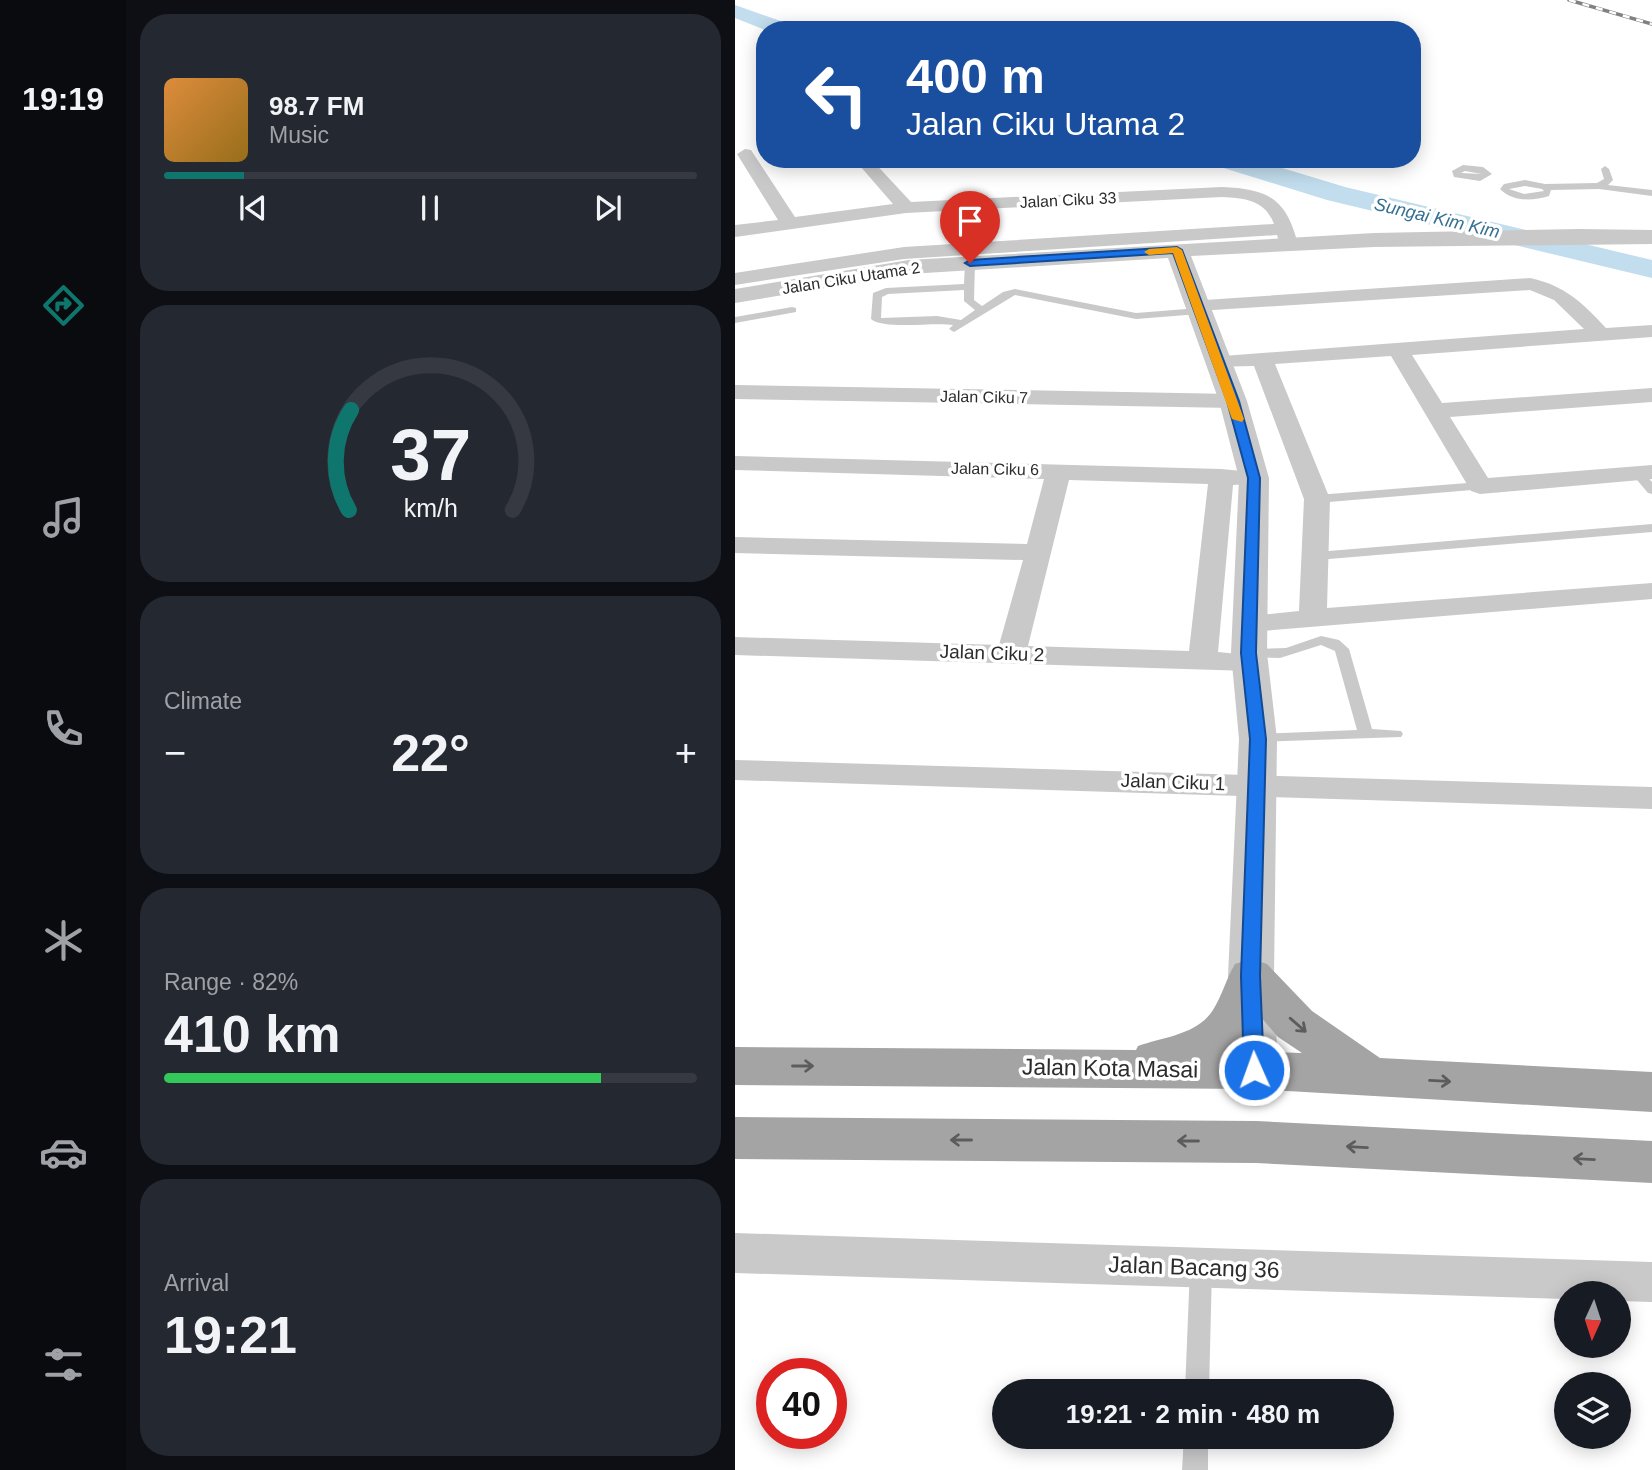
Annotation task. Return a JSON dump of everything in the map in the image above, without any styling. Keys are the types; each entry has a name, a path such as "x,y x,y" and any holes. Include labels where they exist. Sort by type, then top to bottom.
{"main road":[{"path":"1089,1068 1180,1053 1216,1037 1229,1026 1251,976 1295,1024 1372,1077"},
{"name":"Jalan Kota Masai","path":"735,1066 1254,1070 1652,1092"},
{"path":"735,1138 1256,1142 1652,1162"}],"street":[{"path":"745,154 789,222"},
{"path":"870,168 906,208"},
{"name":"Jalan Ciku 33","path":"735,231 906,208 1231,192 1255,195 1272,202 1287,237"},
{"path":"735,279 904,253 1287,237"},
{"name":"Jalan Ciku Utama 2","path":"735,296 909,267 970,275 1287,237 1374,240 1652,237"},
{"path":"1177,250 1233,401 1249,646 1258,739 1251,976 1254,1070"},
{"path":"1198,308 1530,284 1551,288 1561,294 1601,335"},
{"path":"1218,362 1652,331"},
{"path":"1398,349 1480,486 1647,479"},
{"path":"1262,359 1317,499 1313,619"},
{"name":"Jalan Ciku 7","path":"735,393 1233,401"},
{"path":"1434,411 1652,395"},
{"name":"Jalan Ciku 6","path":"735,463 1238,477"},
{"path":"1012,653 1059,471"},
{"path":"1203,660 1238,477"},
{"path":"735,545 1038,552"},
{"name":"Jalan Ciku 2","path":"735,646 1203,660 1249,646 1313,619 1652,591"},
{"name":"Jalan Ciku 1","path":"735,770 1652,798"},
{"name":"Jalan Bacang 36","path":"735,1253 1652,1282"}],"lane":[{"path":"1598,186 1609,180 1605,169"},
{"path":"1480,178 1507,186 1525,183 1545,187 1598,186 1652,193"},
{"path":"1507,186 1504,189 1508,193 1527,197 1546,194 1548,191 1545,187"},
{"path":"982,310 969,302 970,275 877,295 876,319 937,319 958,326 1014,292 1136,316 1198,308"},
{"path":"735,320 792,310"},
{"path":"1317,499 1480,486"},
{"path":"1317,556 1652,528"},
{"path":"1249,646 1290,652 1315,641 1342,649 1366,734"},
{"path":"1258,739 1395,734"},
{"path":"1197,1379 1201,1268"},
{"path":"1195,1470 1196,1449"}],"waterway":[{"name":"Sungai Kim Kim","path":"735,11 761,21"},
{"name":"Sungai Kim Kim","path":"1253,168 1337,194 1652,269"}],"railway":[{"path":"1569,0 1652,24"}],"slow traffic":[{"path":"1149,252 1177,250 1238,419"}],"route":[{"path":"970,263 1177,250 1233,401 1254,478 1249,662 1258,739 1251,976 1254,1070"}]}
